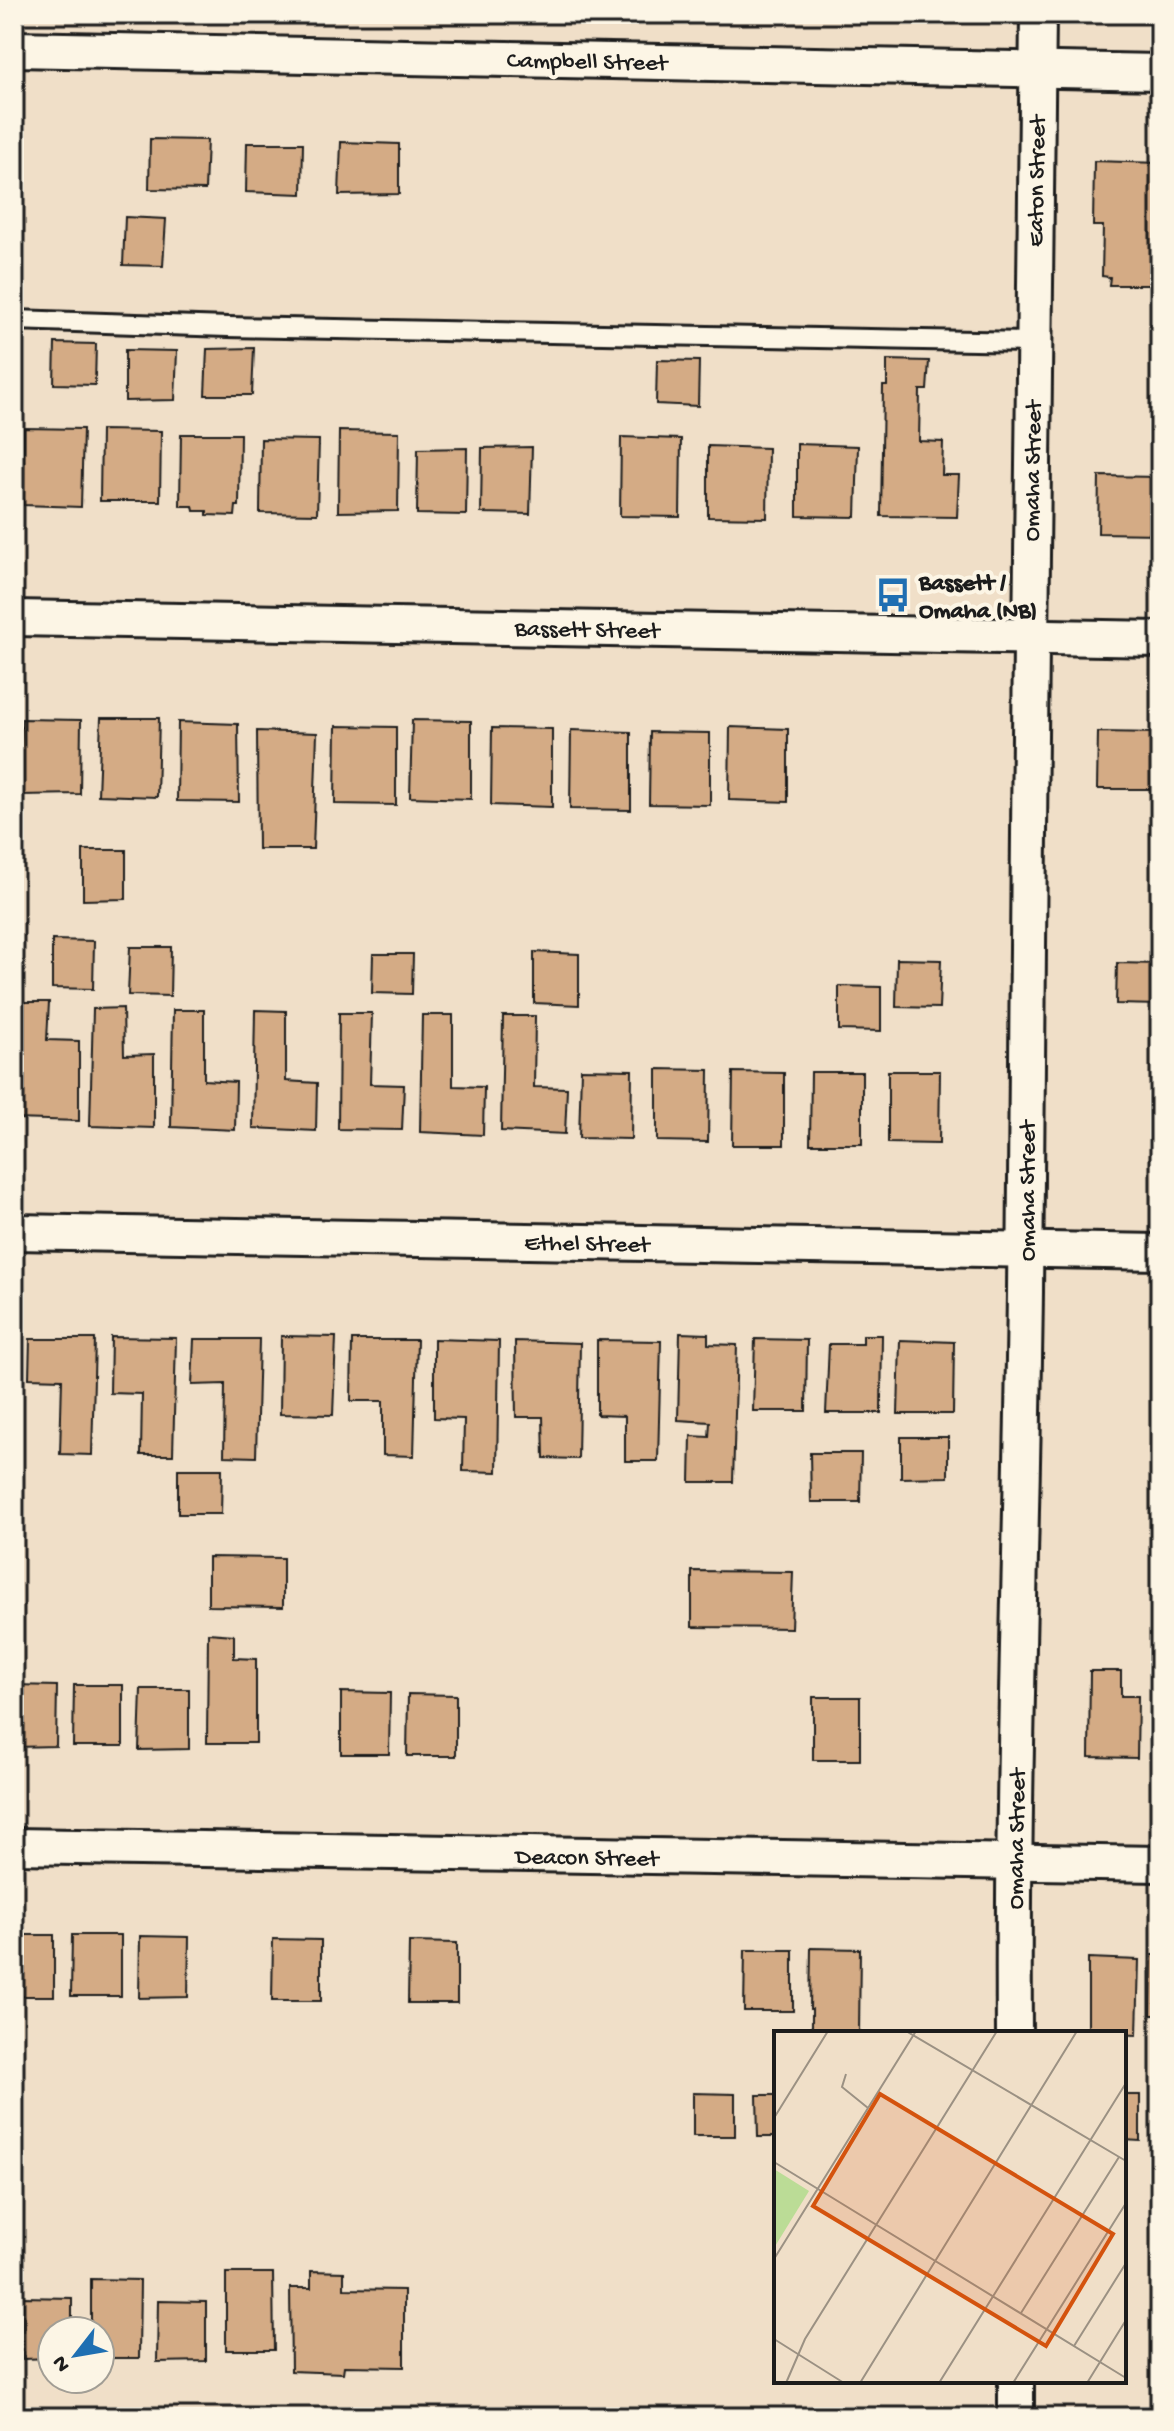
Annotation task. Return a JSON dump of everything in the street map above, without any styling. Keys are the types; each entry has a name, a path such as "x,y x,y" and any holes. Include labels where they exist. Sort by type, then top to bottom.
{"street":[{"name":"Eaton Street","path":"1033,345 1038,14"},
{"name":"Campbell Street","path":"14,49 1160,72"},
{"name":"Omaha Street","path":"1014,2031 1033,345"},
{"name":"Bassett Street","path":"14,618 1160,639"},
{"name":"Ethel Street","path":"14,1232 1160,1252"},
{"name":"Deacon Street","path":"14,1846 1160,1864"},
{"path":"1016,2383 1016,2417"}],"lane":[{"path":"14,320 1033,345"}],"building":[{"path":"150,139 207,140 205,190 149,189"},
{"path":"341,142 399,144 399,194 339,195"},
{"path":"247,143 303,143 302,194 246,192"},
{"path":"1094,161 1160,163 1160,276 1151,276 1151,285 1109,285 1110,277 1102,276 1103,226 1093,226"},
{"path":"125,217 166,219 163,266 123,265"},
{"path":"55,343 96,344 95,385 54,384"},
{"path":"14,345 19,345 18,395 14,395"},
{"path":"254,348 252,395 205,395 207,349"},
{"path":"125,350 177,351 175,400 125,401"},
{"path":"657,360 699,361 698,406 656,404"},
{"path":"887,360 929,361 927,390 920,390 919,441 943,442 942,475 959,475 957,517 881,516 883,386 887,386"},
{"path":"24,428 83,429 81,507 23,505"},
{"path":"101,430 161,431 160,501 100,501"},
{"path":"339,431 399,432 398,511 338,512"},
{"path":"181,434 240,434 239,506 236,506 235,516 207,515 207,511 194,511 193,506 180,506"},
{"path":"621,437 681,439 680,517 620,516"},
{"path":"261,439 319,440 317,514 260,513"},
{"path":"797,444 858,446 856,517 797,516"},
{"path":"708,446 768,448 767,518 708,517"},
{"path":"532,447 530,514 481,513 482,448"},
{"path":"467,448 466,515 417,514 418,449"},
{"path":"1099,476 1160,477 1160,534 1098,533"},
{"path":"101,718 159,718 157,797 98,795"},
{"path":"22,719 81,720 80,794 20,795"},
{"path":"412,720 471,721 471,799 410,797"},
{"path":"178,722 238,724 239,802 177,801"},
{"path":"336,726 396,727 396,805 335,804"},
{"path":"730,727 788,729 788,802 729,800"},
{"path":"492,728 552,729 552,807 491,805"},
{"path":"571,730 631,732 631,810 570,809"},
{"path":"257,731 317,733 313,849 258,849"},
{"path":"650,732 710,733 710,805 649,804"},
{"path":"1098,732 1160,733 1160,789 1097,789"},
{"path":"83,850 126,850 126,899 83,900"},
{"path":"52,940 94,941 93,989 52,988"},
{"path":"130,947 171,947 170,996 128,995"},
{"path":"534,952 579,954 579,1005 534,1003"},
{"path":"373,954 413,954 412,994 372,993"},
{"path":"897,959 941,960 939,1008 896,1007"},
{"path":"1117,963 1160,964 1160,1005 1116,1004"},
{"path":"839,986 881,987 881,1031 839,1030"},
{"path":"15,1002 49,1002 47,1040 79,1041 79,1121 15,1119"},
{"path":"123,1008 124,1055 154,1054 154,1128 90,1126 93,1009"},
{"path":"173,1010 204,1010 204,1080 236,1082 235,1130 171,1127"},
{"path":"255,1010 286,1011 286,1081 317,1083 316,1131 253,1128"},
{"path":"339,1013 372,1013 370,1084 404,1085 402,1130 338,1129"},
{"path":"422,1015 453,1015 453,1086 484,1087 483,1135 420,1132"},
{"path":"503,1016 535,1016 534,1087 567,1088 565,1134 501,1131"},
{"path":"581,1069 632,1070 631,1139 579,1138"},
{"path":"657,1069 709,1070 708,1142 657,1141"},
{"path":"888,1071 940,1071 939,1144 888,1143"},
{"path":"733,1072 784,1073 784,1145 732,1145"},
{"path":"811,1072 862,1072 862,1144 810,1144"},
{"path":"680,1333 708,1334 708,1344 737,1345 733,1482 690,1482 691,1436 709,1437 710,1422 678,1420"},
{"path":"863,1335 882,1335 881,1413 826,1413 829,1344 863,1344"},
{"path":"281,1336 336,1337 333,1415 280,1414"},
{"path":"111,1337 176,1338 173,1455 141,1455 142,1394 110,1393"},
{"path":"30,1339 95,1339 92,1455 60,1454 62,1379 29,1378"},
{"path":"194,1339 259,1339 256,1457 224,1456 225,1384 192,1385"},
{"path":"434,1339 499,1341 497,1472 463,1471 464,1419 434,1418"},
{"path":"755,1339 807,1340 806,1411 753,1411"},
{"path":"352,1340 417,1340 414,1456 383,1455 383,1401 351,1401"},
{"path":"597,1340 661,1341 658,1461 625,1461 625,1416 597,1415"},
{"path":"900,1340 954,1342 953,1414 898,1414"},
{"path":"515,1341 580,1343 578,1459 544,1458 543,1417 516,1417"},
{"path":"901,1437 948,1437 948,1477 901,1478"},
{"path":"810,1453 861,1453 860,1502 811,1502"},
{"path":"178,1469 222,1469 221,1514 178,1514"},
{"path":"208,1557 283,1558 283,1607 208,1606"},
{"path":"692,1571 793,1572 791,1628 692,1627"},
{"path":"208,1633 234,1635 234,1658 256,1659 256,1743 207,1743"},
{"path":"1090,1671 1121,1671 1121,1696 1138,1696 1137,1758 1089,1757"},
{"path":"14,1685 57,1686 56,1746 14,1747"},
{"path":"74,1685 123,1685 123,1746 73,1746"},
{"path":"141,1689 189,1689 189,1749 139,1750"},
{"path":"341,1692 390,1693 389,1754 341,1754"},
{"path":"408,1694 456,1695 456,1756 407,1756"},
{"path":"1157,1696 1160,1696 1160,1755 1156,1755"},
{"path":"813,1697 860,1697 860,1760 813,1760"},
{"path":"14,1935 54,1935 54,1996 14,1996"},
{"path":"72,1935 121,1935 121,1996 71,1996"},
{"path":"140,1936 189,1937 188,1997 139,1998"},
{"path":"273,1939 321,1940 321,2001 272,2001"},
{"path":"409,1942 457,1943 457,2003 408,2003"},
{"path":"811,1948 860,1949 859,2031 812,2031"},
{"path":"745,1950 793,1950 793,2011 744,2011"},
{"path":"1152,1955 1160,1955 1160,2015 1151,2015"},
{"path":"1088,1958 1139,1960 1137,2035 1126,2035 1126,2031 1088,2031"},
{"path":"693,2093 735,2094 735,2136 693,2136"},
{"path":"757,2095 774,2095 774,2137 758,2137"},
{"path":"1126,2095 1140,2095 1140,2141 1126,2140"},
{"path":"311,2271 344,2272 344,2289 404,2290 404,2367 344,2366 343,2373 291,2371 290,2288 311,2288"},
{"path":"226,2273 273,2273 274,2350 226,2350"},
{"path":"91,2279 140,2280 139,2358 116,2358 116,2315 91,2315"},
{"path":"23,2297 72,2298 72,2315 36,2315 36,2359 23,2359"},
{"path":"158,2301 206,2302 206,2361 157,2362"}],"place":[{"name":"Bassett / Omaha (NB)","path":"893,595"}]}
